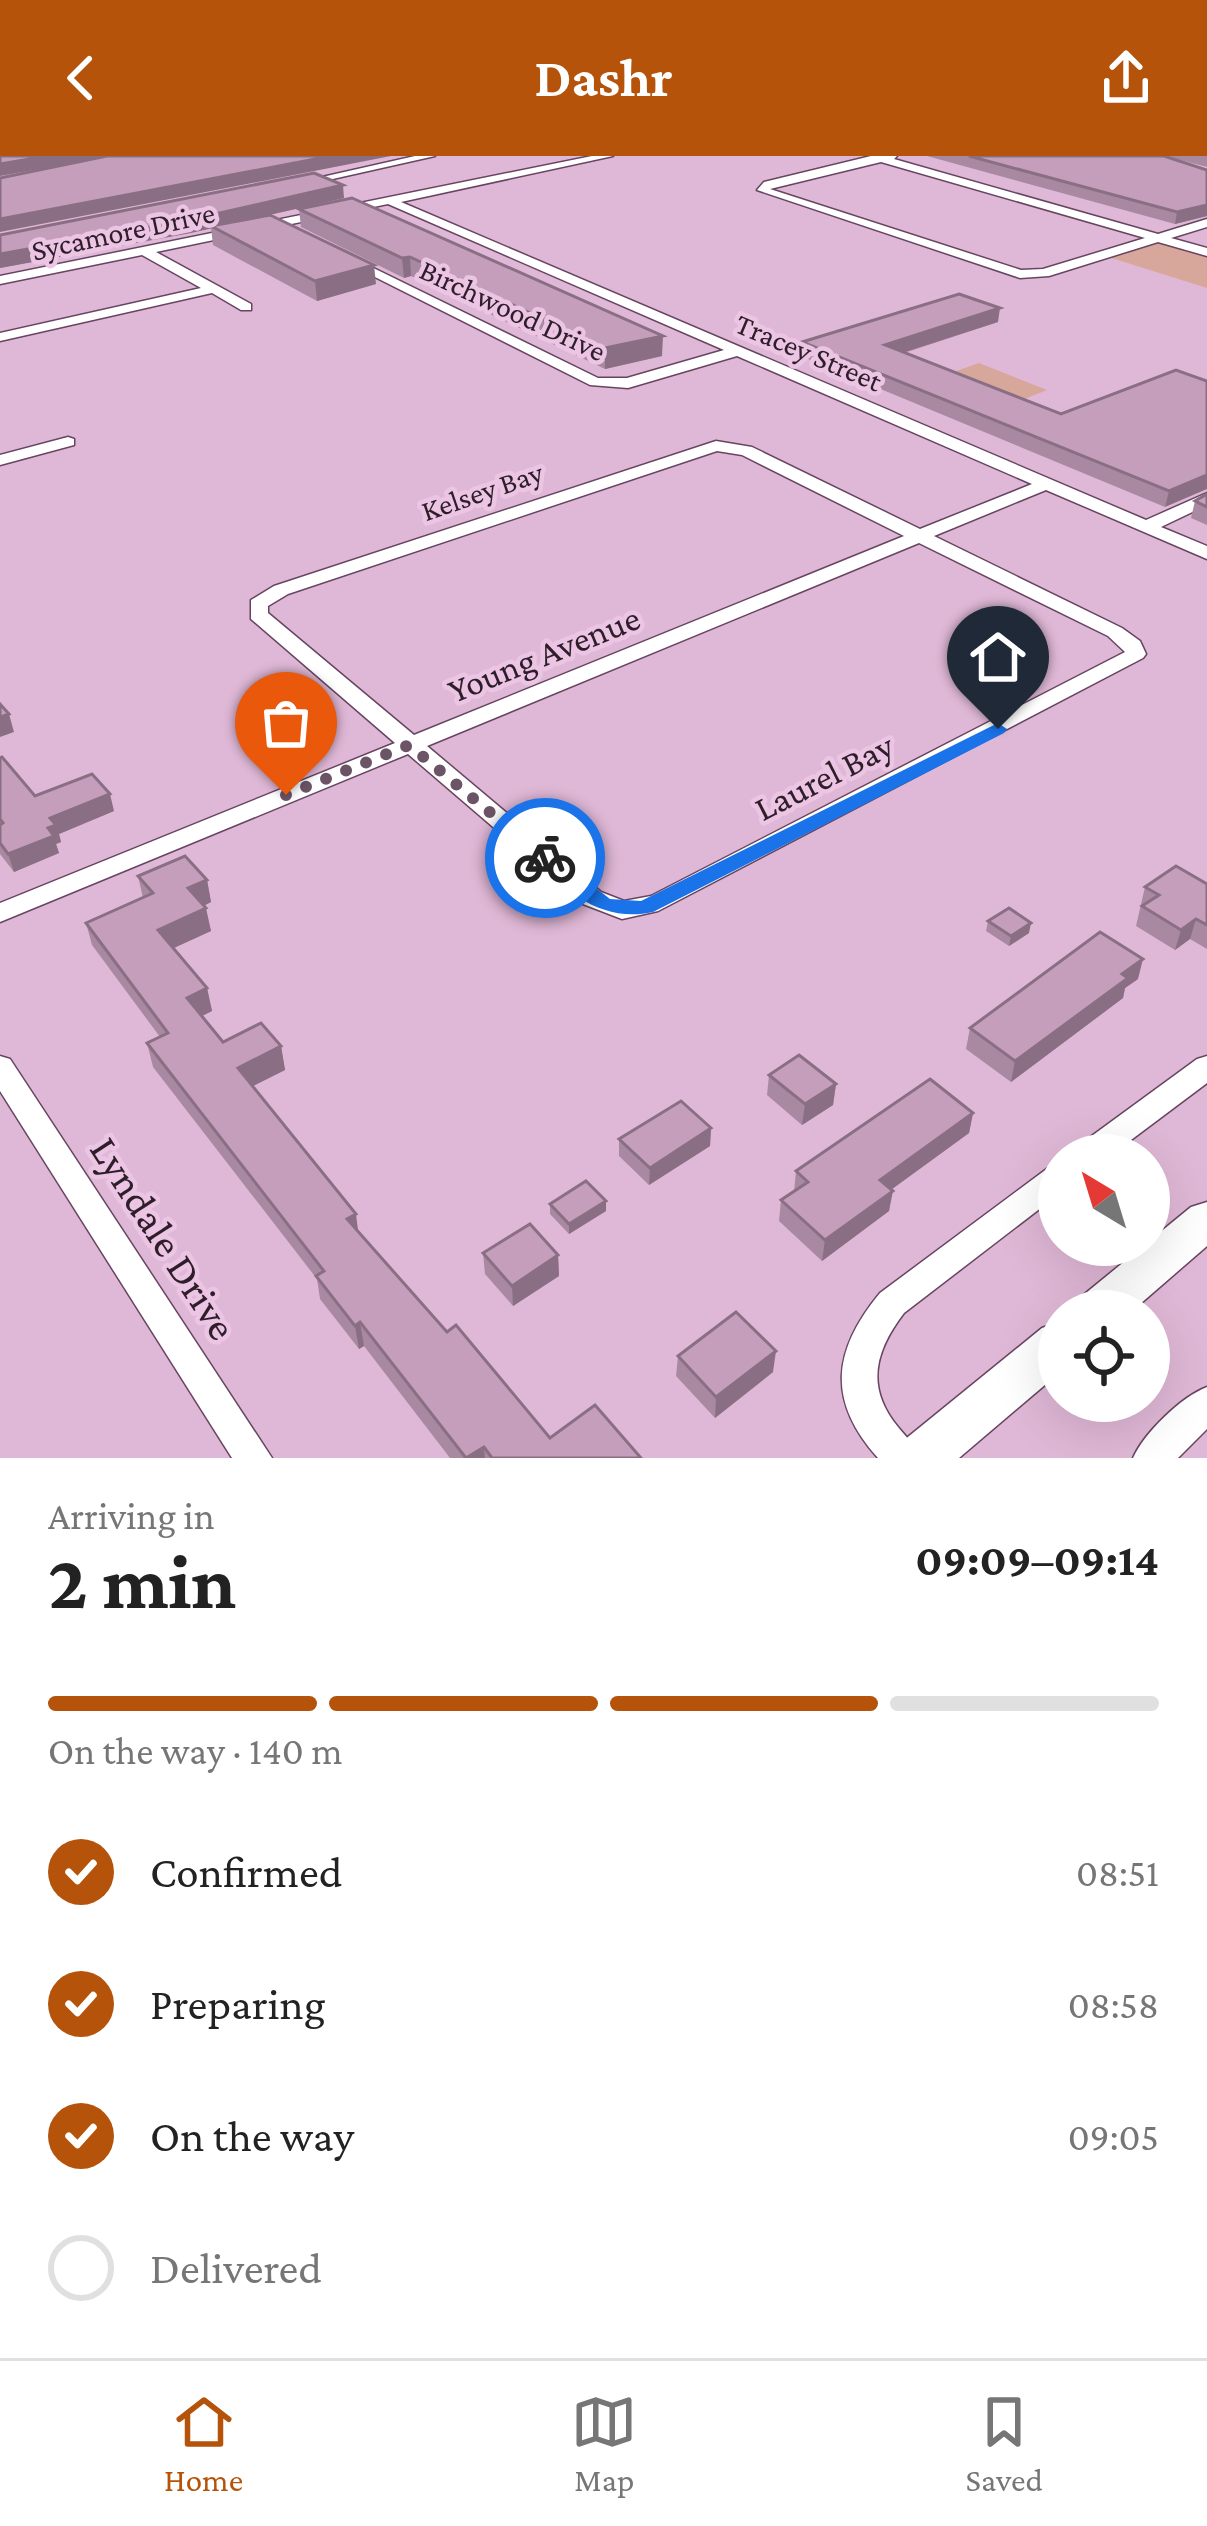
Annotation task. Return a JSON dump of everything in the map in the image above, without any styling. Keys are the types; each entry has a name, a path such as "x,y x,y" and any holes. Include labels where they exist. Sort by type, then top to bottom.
{"street":[{"path":"280,187 430,156"},
{"name":"Sycamore Drive","path":"0,280 608,156"},
{"path":"1207,224 1165,236 1044,273 1020,274 764,190 768,184 886,157 1165,236 1207,249"},
{"name":"Tracey Street","path":"334,177 1207,553"},
{"path":"275,224 296,234"},
{"path":"145,250 246,307"},
{"name":"Birchwood Drive","path":"337,255 595,382 628,383 737,351"},
{"path":"0,320 192,277"},
{"path":"0,337 214,289"},
{"path":"0,460 68,442"},
{"name":"Kelsey Bay","path":"409,745 262,620 257,610 263,598 716,446 746,451 920,536"},
{"name":"Young Avenue","path":"0,913 1046,484"},
{"path":"1146,526 1207,498"},
{"name":"Laurel Bay","path":"409,745 592,898 612,908 634,910 679,892 1136,654 1115,632 920,536"},
{"name":"Lyndale Drive","path":"0,1066 253,1458"},
{"path":"1117,1134 1207,1067"},
{"path":"902,1458 867,1418 859,1395 862,1347 892,1303 1038,1194"},
{"path":"1123,1290 1207,1220"},
{"path":"921,1458 1038,1360"},
{"path":"1151,1458 1207,1404"}],"shaded area":[{"path":"1159,238 1207,252 1207,288 1102,255"},
{"path":"979,363 1047,390 1012,404 942,376"}],"building":[{"path":"0,156 47,156 0,164"},
{"path":"107,156 331,156 0,219 0,178"},
{"path":"969,156 1164,156 1207,170 1207,205 1177,212"},
{"path":"314,173 343,185 189,220 0,254 0,235"},
{"path":"352,198 663,336 605,348 299,209"},
{"path":"270,215 374,265 315,281 211,226"},
{"path":"959,294 1000,308 885,345 1061,414 1176,370 1207,381 1207,475 1169,491 802,342"},
{"path":"2,757 35,796 92,774 110,794 50,818 56,825 48,828 54,836 8,854 0,843"},
{"path":"185,856 207,880 188,888 206,908 158,930 207,988 187,998 223,1042 261,1023 281,1046 238,1068 356,1214 347,1219 447,1332 456,1325 550,1438 595,1405 641,1458 492,1458 484,1447 466,1458 360,1322 355,1326 316,1276 324,1271 147,1043 168,1033 86,923 153,893 138,876"},
{"path":"1176,866 1207,884 1207,925 1196,919 1181,930 1142,906 1159,895 1145,887"},
{"path":"1009,908 1031,923 1011,936 988,921"},
{"path":"1100,932 1143,959 1122,974 1128,978 1015,1061 970,1028"},
{"path":"799,1055 836,1084 805,1104 769,1075"},
{"path":"930,1079 973,1113 880,1180 893,1191 825,1240 781,1200 808,1182 796,1171"},
{"path":"681,1101 711,1128 650,1168 619,1139"},
{"path":"586,1181 606,1201 569,1224 550,1204"},
{"path":"530,1224 558,1255 512,1286 483,1253"},
{"path":"736,1312 776,1351 716,1397 678,1356"}],"way so far":[{"path":"286,795 409,745 545,858"}],"route":[{"path":"545,858 602,904 622,910 645,907 998,729"}]}
